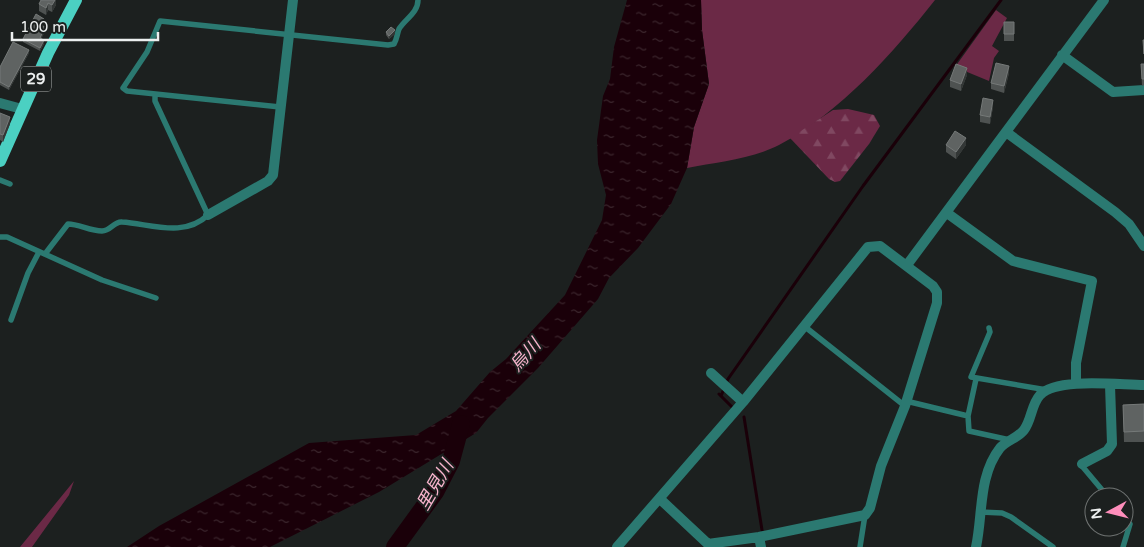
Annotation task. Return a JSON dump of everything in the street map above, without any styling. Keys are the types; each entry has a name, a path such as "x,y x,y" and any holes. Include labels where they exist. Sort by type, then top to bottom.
{"main road":[{"name":"29","path":"0,161 48,52 76,0"}],"street":[{"path":"208,215 272,178 293,0"},
{"path":"907,265 1104,0"},
{"path":"1062,55 1113,92 1144,90"},
{"path":"0,103 22,109"},
{"path":"1006,132 1115,212 1129,224 1144,246"},
{"path":"947,213 1013,261 1092,281 1076,363 1076,383"},
{"path":"617,547 743,402 868,247 880,246 933,286 938,297 905,403 880,466 870,508 865,515 760,542 708,544 660,499"},
{"path":"711,373 743,402"},
{"path":"976,547 982,492 996,454 1010,440 1024,430 1036,400 1048,390 1076,383 1144,385"},
{"path":"1082,464 1107,450 1112,444 1110,385"}],"lane":[{"path":"280,107 155,95 127,91 124,88 147,52 160,21 374,45 394,44 398,37 398,31 418,7 418,0"},
{"path":"11,320 28,273 42,253 68,224 102,231 121,222 156,228 180,227 201,222 208,215 155,101 155,95"},
{"path":"0,180 10,184"},
{"path":"0,237 7,237 102,280 156,298"},
{"path":"804,326 905,403 968,416"},
{"path":"989,328 990,332 971,377 1048,390"},
{"path":"976,379 968,416 969,431 1010,440"},
{"path":"1082,464 1100,487"},
{"path":"980,512 1002,513 1011,517 1053,547"},
{"path":"860,547 865,515"}],"green space":[{"path":"701,0 935,0 901,41 864,80 844,99 801,132 769,150 757,154 687,168 694,127 709,84 702,30"},
{"path":"996,10 1007,18 992,46 999,51 994,58 989,81 955,67"},
{"path":"848,109 874,115 880,126 869,144 840,181 835,182 829,179 790,138 833,110"},
{"path":"74,481 69,495 32,547 20,547"}],"water":[{"name":"烏川","path":"627,0 701,0 702,30 709,84 694,127 687,168 671,204 638,248 609,278 598,299 538,368 488,418 476,433 379,492 270,547 127,547 159,526 309,443 416,435 456,411 490,372 506,359 565,295 602,220 606,195 598,164 597,140 603,96 610,79 614,47"}],"building":[{"path":"41,0 55,0 52,5 48,3 46,8 39,4"},
{"path":"36,14 44,19 41,25 45,27 40,38 44,40 40,48 23,39"},
{"path":"1004,22 1014,22 1014,34 1004,34"},
{"path":"391,27 395,30 389,36 386,32"},
{"path":"13,42 29,50 9,87 0,82 0,67"},
{"path":"996,63 1009,66 1004,86 991,83"},
{"path":"956,64 967,68 961,84 950,80"},
{"path":"1141,64 1144,64 1144,79 1142,79"},
{"path":"983,98 993,100 990,117 980,115"},
{"path":"0,113 10,117 3,135 0,134"},
{"path":"955,131 966,138 956,152 946,145"},
{"path":"1144,404 1144,431 1124,432 1123,405"}],"waterway":[{"path":"721,396 728,379 863,186 1001,0"},
{"path":"719,394 732,407"},
{"path":"744,417 762,530"},
{"name":"里見川","path":"395,547 435,492 451,461 461,424"}]}
